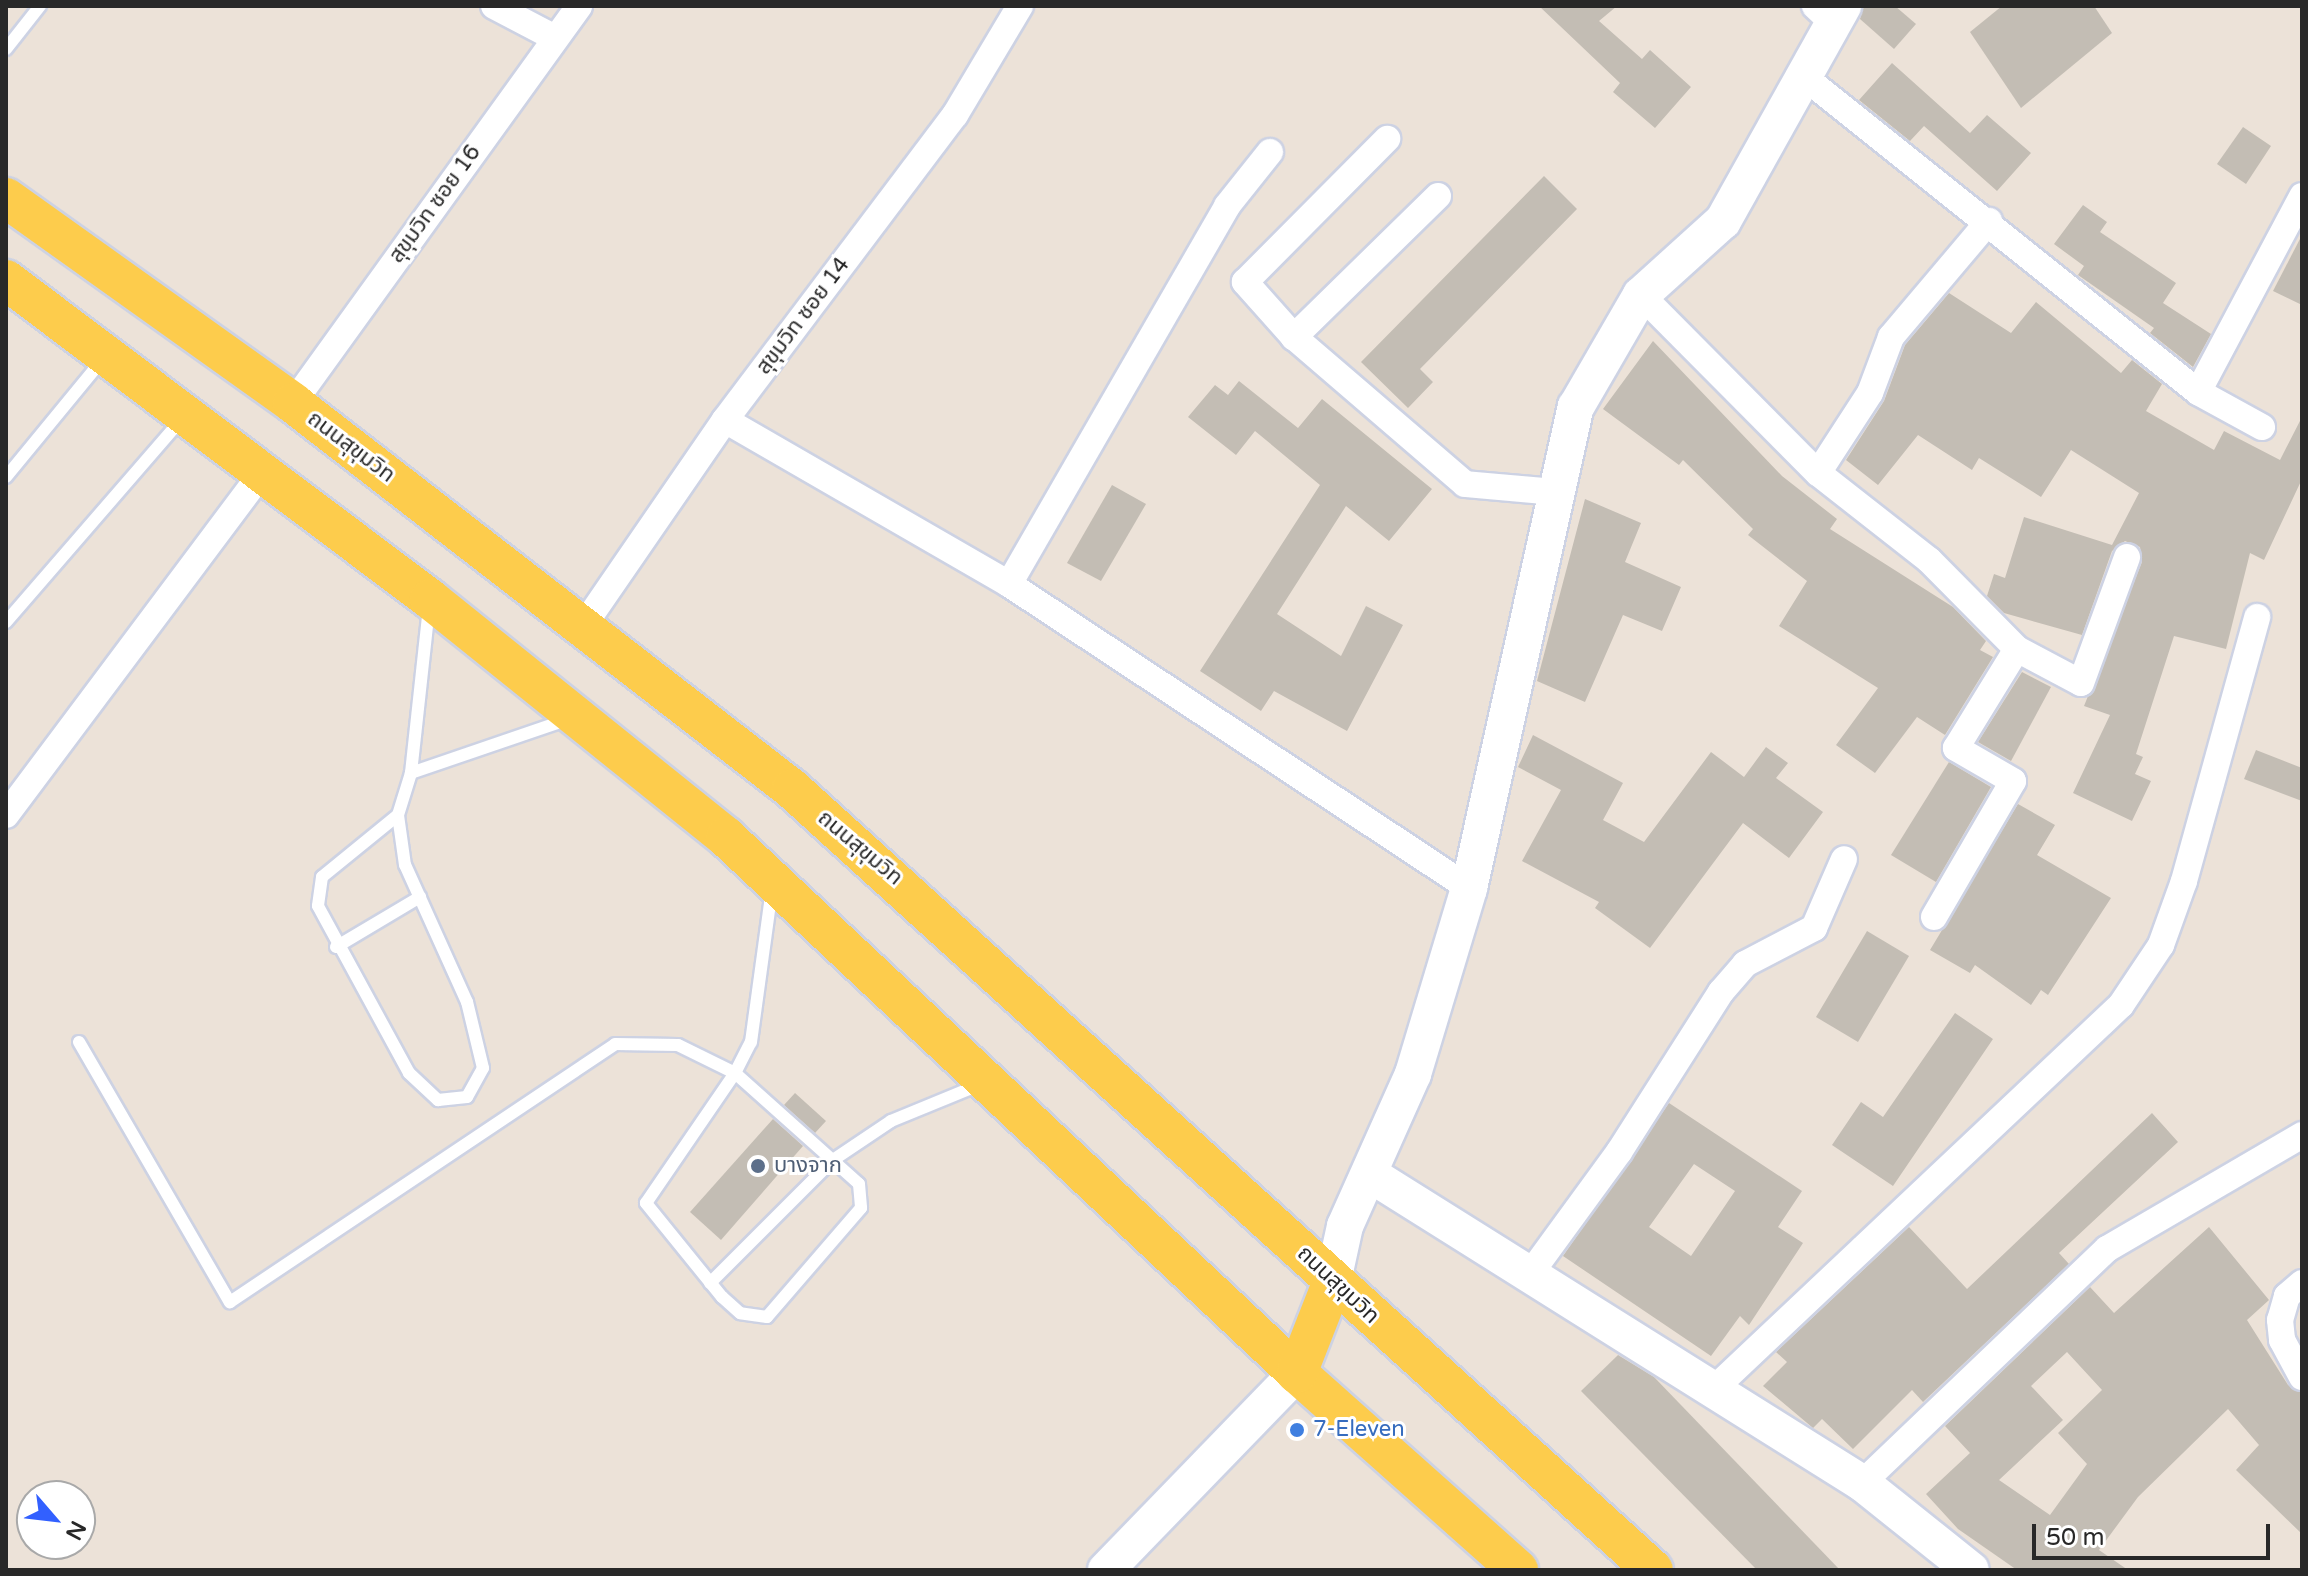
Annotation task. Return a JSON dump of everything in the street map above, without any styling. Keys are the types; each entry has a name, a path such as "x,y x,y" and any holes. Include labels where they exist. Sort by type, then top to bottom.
{"main road":[{"name":"ถนนสุขุมวิท","path":"6,198 293,403 584,625 916,895 1333,1281 1653,1570"},
{"path":"6,280 430,599 773,878 991,1080 1297,1373 1518,1570"},
{"path":"1297,1373 1333,1281"}],"street":[{"path":"494,6 555,38"},
{"name":"สุขุมวิท ซอย 16","path":"293,403 579,6"},
{"name":"สุขุมวิท ซอย 14","path":"584,625 725,420 955,115 1020,6"},
{"path":"1333,1281 1345,1226 1371,1175 1413,1074 1469,888 1554,492 1576,407 1641,295 1723,221 1803,76 1830,11"},
{"path":"1803,76 1989,221 2198,392 2262,427"},
{"path":"1387,139 1245,282 1294,337 1465,484 1554,492"},
{"path":"1009,584 1227,206 1270,152"},
{"path":"1294,337 1438,196"},
{"path":"2198,392 2302,196"},
{"path":"1818,473 1870,393 1891,337 1989,221"},
{"path":"1641,295 1818,473 1929,560 2017,649 2081,683 2127,557"},
{"path":"725,420 1009,584 1469,888"},
{"path":"6,815 263,471"},
{"path":"1715,1388 2121,1005 2161,945 2184,881 2257,617"},
{"path":"1934,917 2013,781 1956,748 2017,649"},
{"path":"1530,1274 1619,1152 1721,992 1745,964 1814,928 1844,859"},
{"path":"1862,1483 2107,1249 2302,1135"},
{"path":"1371,1175 1862,1483 1971,1570"},
{"path":"2302,1283 2287,1296 2280,1320 2282,1340 2302,1377"},
{"path":"1106,1570 1297,1373"}],"lane":[{"path":"6,49 40,6"},
{"path":"6,477 106,355"},
{"path":"6,622 187,414"},
{"path":"398,815 322,877 318,906 336,947 409,1073 438,1100 467,1097 483,1068 467,1002 405,865 398,815 411,773 430,599"},
{"path":"411,773 576,716"},
{"path":"79,1042 230,1302 615,1044 678,1045 735,1073 859,1184 861,1208 767,1317 740,1313 710,1283 646,1203 735,1073 751,1042 773,878"},
{"path":"336,947 420,897"},
{"path":"710,1283 833,1160 891,1121 991,1080"}],"building":[{"path":"1539,6 1617,6 1599,21 1642,59 1650,50 1691,87 1655,128 1613,92 1620,83"},
{"path":"1864,6 1895,6 1916,24 1894,49 1860,19"},
{"path":"2002,6 2094,6 2112,33 2021,108 1970,32"},
{"path":"1892,63 1970,133 1987,115 2031,153 1997,191 1924,126 1910,141 1859,100"},
{"path":"2243,127 2271,146 2246,184 2217,164"},
{"path":"1544,176 1577,209 1420,369 1433,382 1408,408 1361,362"},
{"path":"2083,205 2107,222 2100,232 2176,283 2163,303 2211,334 2193,367 2150,333 2154,328 2078,275 2084,266 2054,244"},
{"path":"2302,235 2302,305 2273,291"},
{"path":"1949,293 2011,333 2036,302 2121,373 2132,360 2162,384 2146,411 2214,450 2224,431 2280,460 2302,417 2302,479 2264,560 2250,553 2226,649 2174,636 2136,754 2143,757 2135,774 2151,781 2132,821 2073,793 2110,715 2084,706 2142,562 2140,547 2125,541 2112,551 2082,635 2004,613 1987,596 1994,574 2005,578 2024,517 2112,545 2139,493 2071,450 2041,497 1979,458 1972,470 1918,435 1878,485 1846,460 1884,401 1905,345"},
{"path":"1653,341 1782,476 1837,519 1830,529 1953,607 1986,641 1980,650 1993,657 1945,735 1917,717 1875,773 1836,745 1878,688 1779,626 1807,581 1748,535 1753,529 1683,460 1679,465 1603,409"},
{"path":"1239,381 1298,428 1322,399 1432,489 1389,541 1346,506 1277,614 1341,656 1366,606 1403,625 1347,731 1274,691 1261,711 1200,671 1320,485 1255,431 1236,455 1188,417 1215,385 1228,395"},
{"path":"1112,485 1146,504 1101,581 1067,563"},
{"path":"1585,499 1641,523 1625,562 1681,587 1662,631 1623,615 1585,702 1537,681"},
{"path":"2022,672 2051,687 2011,761 1978,742"},
{"path":"1533,735 1623,783 1603,820 1644,842 1711,752 1744,777 1766,747 1788,763 1776,778 1823,812 1789,858 1743,823 1650,948 1595,908 1599,902 1522,861 1561,790 1518,767"},
{"path":"2256,750 2302,768 2302,801 2244,779"},
{"path":"1949,762 1991,787 1936,882 1891,855"},
{"path":"2018,804 2055,825 2037,855 2111,898 2048,995 2041,990 2031,1005 1975,965 1970,973 1930,950"},
{"path":"1867,931 1909,956 1858,1042 1816,1017"},
{"path":"1955,1013 1993,1039 1893,1186 1832,1145 1861,1102 1883,1117"},
{"path":"795,1093 826,1121 815,1133 784,1105"},
{"path":"1669,1103 1802,1191 1778,1227 1803,1243 1749,1325 1740,1316 1711,1356 1563,1256","holes":["1694,1164 1735,1191 1691,1256 1649,1227"]},
{"path":"2152,1113 2178,1142 2059,1253 2069,1264 1923,1402 1912,1390 1853,1449 1822,1419 1813,1428 1763,1386 1787,1362 1776,1352 1909,1227 1967,1289"},
{"name":"บางจาก","path":"773,1119 803,1146 721,1240 690,1212"},
{"path":"2209,1227 2269,1300 2247,1320 2288,1385 2302,1393 2302,1534 2236,1470 2259,1445 2228,1409 2138,1497 2099,1550 2128,1570 2017,1570 1958,1529 1926,1494 1970,1453 1945,1426 2090,1287 2114,1313","holes":["2067,1352 2102,1390 2058,1433 2087,1464 2050,1515 1999,1480 2063,1420 2031,1386"]},
{"path":"1618,1355 1654,1377 1840,1570 1757,1570 1581,1391"}],"place":[{"name":"บางจาก","path":"758,1166"},
{"name":"7-Eleven","path":"1297,1430"}]}
